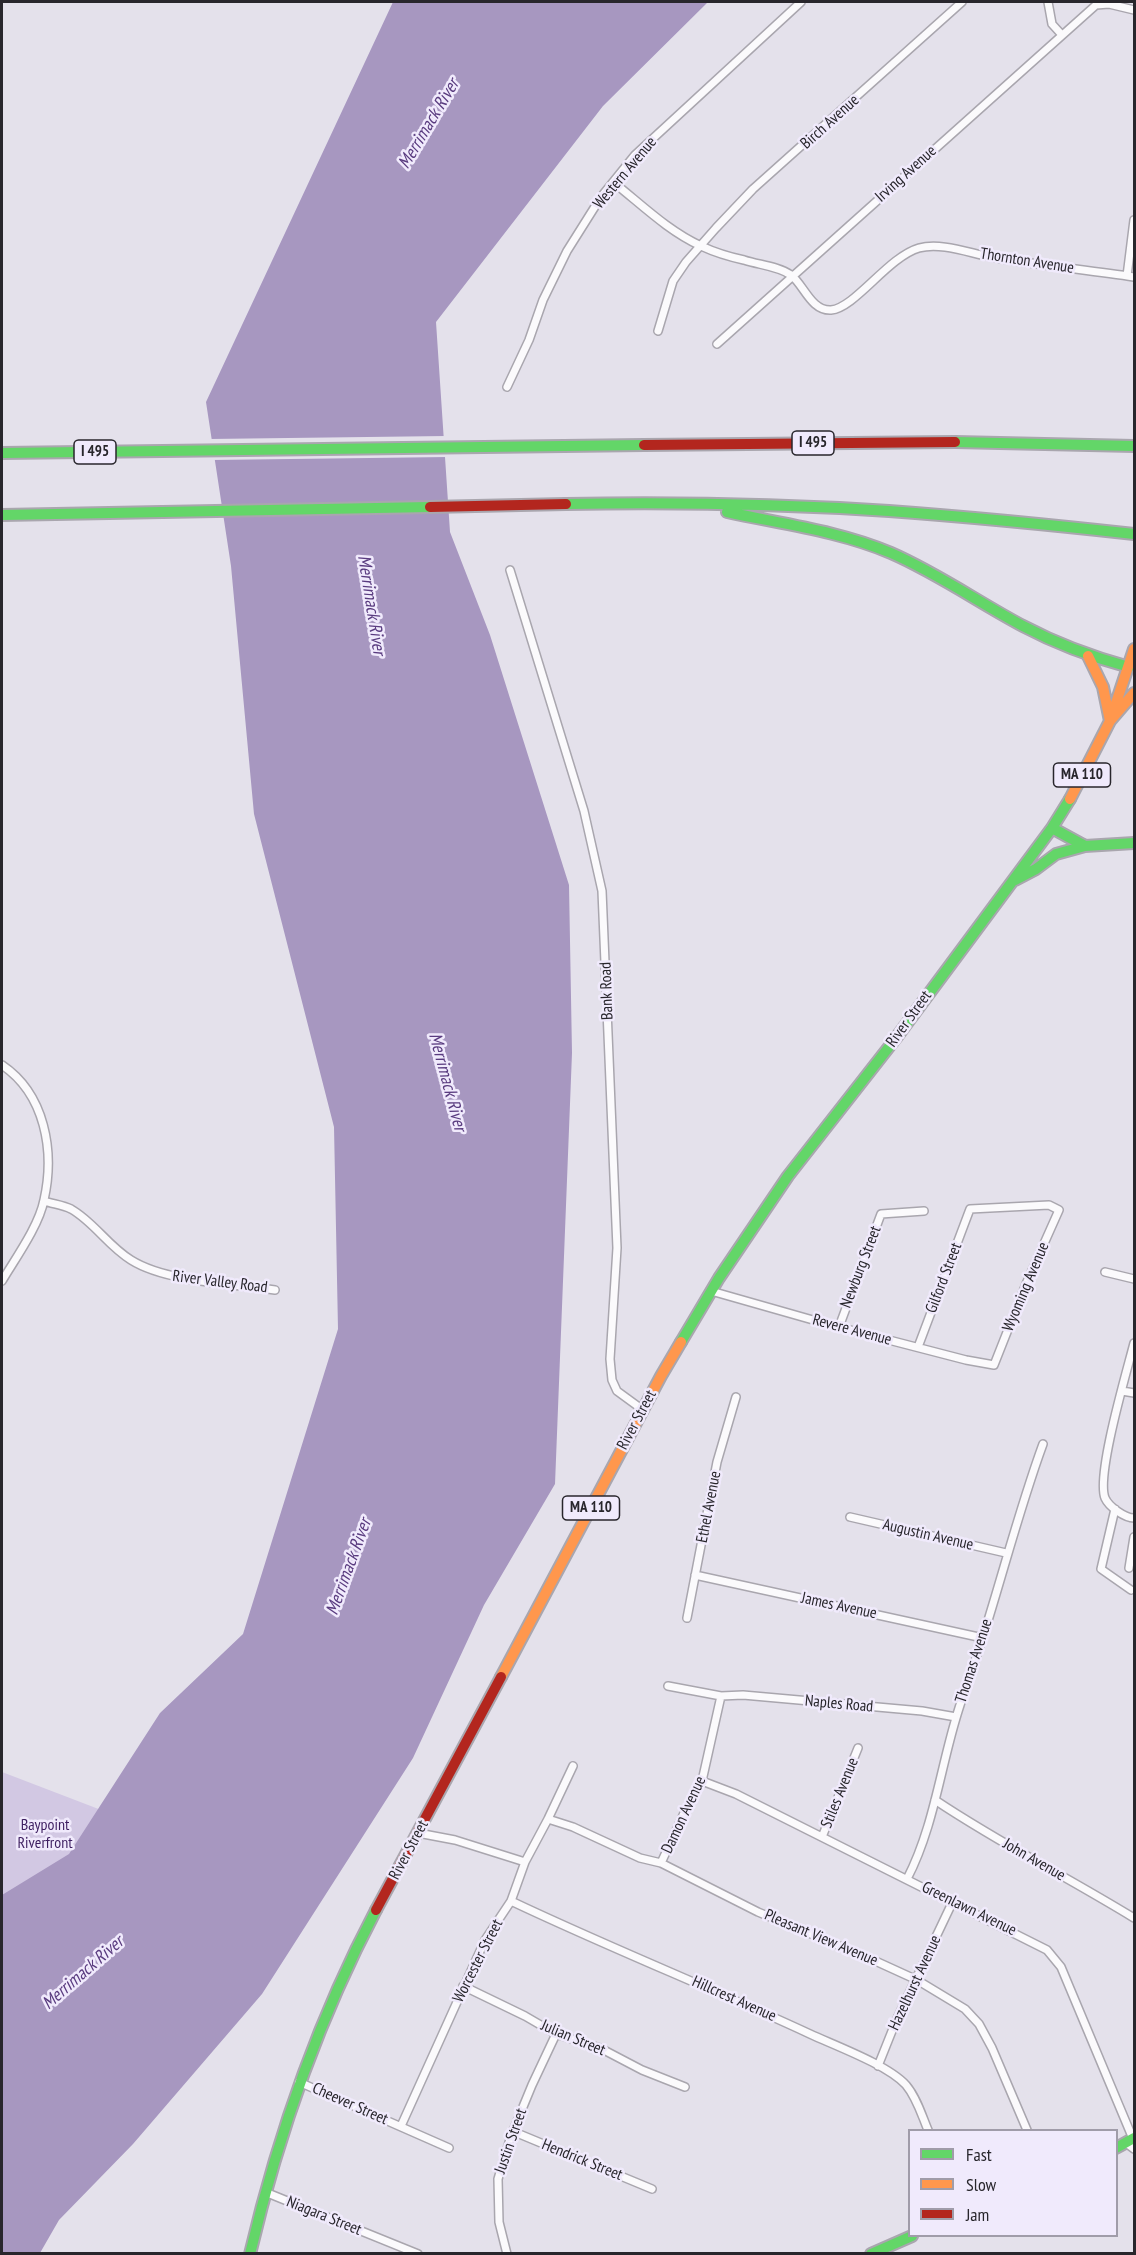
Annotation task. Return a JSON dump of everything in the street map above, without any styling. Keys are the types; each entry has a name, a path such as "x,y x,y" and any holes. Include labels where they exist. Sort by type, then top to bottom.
{"main road":[{"name":"I 495","path":"2,453 947,442 1134,446"},
{"path":"693,504 798,525 870,546 910,562 1057,643 1088,656 1128,668"},
{"path":"2,515 693,504 886,511 1134,534"},
{"name":"River Street","path":"250,2253 265,2192 299,2082 339,1984 643,1410 711,1291 788,1176 896,1038 1052,828 1110,721 1134,649"},
{"path":"1088,656 1098,670 1105,691 1110,721"},
{"path":"1110,721 1134,693"},
{"path":"1052,828 1085,846"},
{"path":"1015,880 1036,869 1056,854 1085,846 1134,843"},
{"path":"871,2253 908,2237"}],"street":[{"name":"Western Avenue","path":"507,387 529,340 543,300 567,251 601,197 635,155 801,2"},
{"name":"Birch Avenue","path":"658,331 673,281 686,262 753,189 962,2"},
{"path":"1048,2 1052,24 1062,35"},
{"path":"1094,3 1134,10"},
{"name":"Irving Avenue","path":"717,344 1062,35 1094,3"},
{"path":"613,182 664,224 701,246 775,268 792,276"},
{"path":"1131,277 1134,220"},
{"name":"Thornton Avenue","path":"792,276 816,305 829,310 844,306 902,256 920,248 959,250 990,257 1131,277"},
{"name":"Bank Road","path":"510,570 581,801 602,889 616,1248 610,1359 612,1380 617,1391 643,1410"},
{"path":"2,1065 29,1090 44,1123 48,1152 44,1201 28,1238 2,1281"},
{"name":"River Valley Road","path":"44,1201 70,1209 93,1225 118,1251 132,1261 161,1275 275,1290"},
{"name":"Gilford Street","path":"918,1347 970,1209 1049,1205 1059,1210"},
{"name":"Wyoming Avenue","path":"994,1365 1026,1284 1059,1210"},
{"name":"Newburg Street","path":"839,1327 881,1214 924,1211"},
{"path":"1105,1272 1134,1279"},
{"name":"Revere Avenue","path":"711,1291 839,1327 994,1365"},
{"path":"1134,1343 1104,1473 1105,1497 1115,1509 1131,1519 1134,1518"},
{"path":"1122,1391 1134,1393"},
{"name":"Ethel Avenue","path":"687,1618 717,1462 736,1397"},
{"name":"Thomas Avenue","path":"907,1879 915,1863 935,1800 956,1717 983,1638 1006,1553 1043,1444"},
{"path":"1115,1509 1101,1569 1131,1590"},
{"name":"Augustin Avenue","path":"850,1516 1006,1553"},
{"path":"1129,1568 1134,1537"},
{"name":"James Avenue","path":"695,1575 983,1638"},
{"name":"Naples Road","path":"668,1686 721,1696 744,1695 922,1710 956,1717"},
{"name":"Damon Avenue","path":"661,1863 702,1781 721,1696"},
{"name":"Stiles Avenue","path":"822,1837 858,1748"},
{"name":"Worcester Street","path":"401,2126 463,1986 485,1940 511,1901 525,1862 573,1766"},
{"name":"Greenlawn Avenue","path":"702,1781 736,1794 1040,1945 1057,1961 1129,2144"},
{"name":"John Avenue","path":"935,1800 976,1828 1017,1849 1134,1918"},
{"name":"Pleasant View Avenue","path":"548,1819 573,1827 640,1858 661,1863 758,1912 917,1980 965,2009 979,2024 992,2048 1028,2129"},
{"path":"418,1833 464,1842 525,1862"},
{"name":"Hillcrest Avenue","path":"511,1901 610,1947 758,2009 878,2066 906,2086 918,2105 928,2129"},
{"name":"Hazelhurst Avenue","path":"878,2066 896,2021 953,1901"},
{"name":"Julian Street","path":"463,1986 556,2034 600,2048 642,2070 685,2087"},
{"name":"Justin Street","path":"507,2253 499,2222 498,2179 512,2132 556,2034"},
{"name":"Cheever Street","path":"299,2082 449,2148"},
{"name":"Hendrick Street","path":"512,2132 651,2189"},
{"name":"Niagara Street","path":"265,2192 418,2253"}],"green space":[{"name":"Baypoint Riverfront","path":"2,1772 109,1813 77,1864 2,1911"}],"water":[{"name":"Merrimack River","path":"393,2 708,2 603,106 436,322 450,532 490,635 569,885 572,1053 555,1484 484,1605 413,1758 262,1994 133,2144 59,2220 40,2253 2,2253 2,1895 69,1854 160,1713 243,1634 338,1329 334,1127 254,814 231,566 206,402"}],"pier":[{"path":"446,436 448,457 212,460 209,439"}],"traffic: fast":[{"path":"955,442 1134,446"},
{"path":"2,453 644,445"},
{"path":"566,504 727,504 889,511 1134,534"},
{"path":"2,515 430,507"},
{"path":"727,512 810,529 871,545 925,569 1036,633 1129,667"},
{"path":"681,1342 719,1278 788,1176 896,1038 1052,828 1070,799"},
{"path":"1052,828 1085,846"},
{"path":"1015,880 1036,869 1056,854 1085,846 1134,843"},
{"path":"250,2254 273,2165 302,2078 336,1993 376,1910"},
{"path":"1118,2147 1134,2138"},
{"path":"871,2254 910,2237"}],"traffic: slow":[{"path":"1070,799 1110,721 1134,649"},
{"path":"1088,656 1103,687 1110,721"},
{"path":"1110,721 1134,693"},
{"path":"501,1677 681,1342"}],"traffic: jam":[{"path":"644,445 955,442"},
{"path":"430,507 566,504"},
{"path":"376,1910 501,1677"}]}
